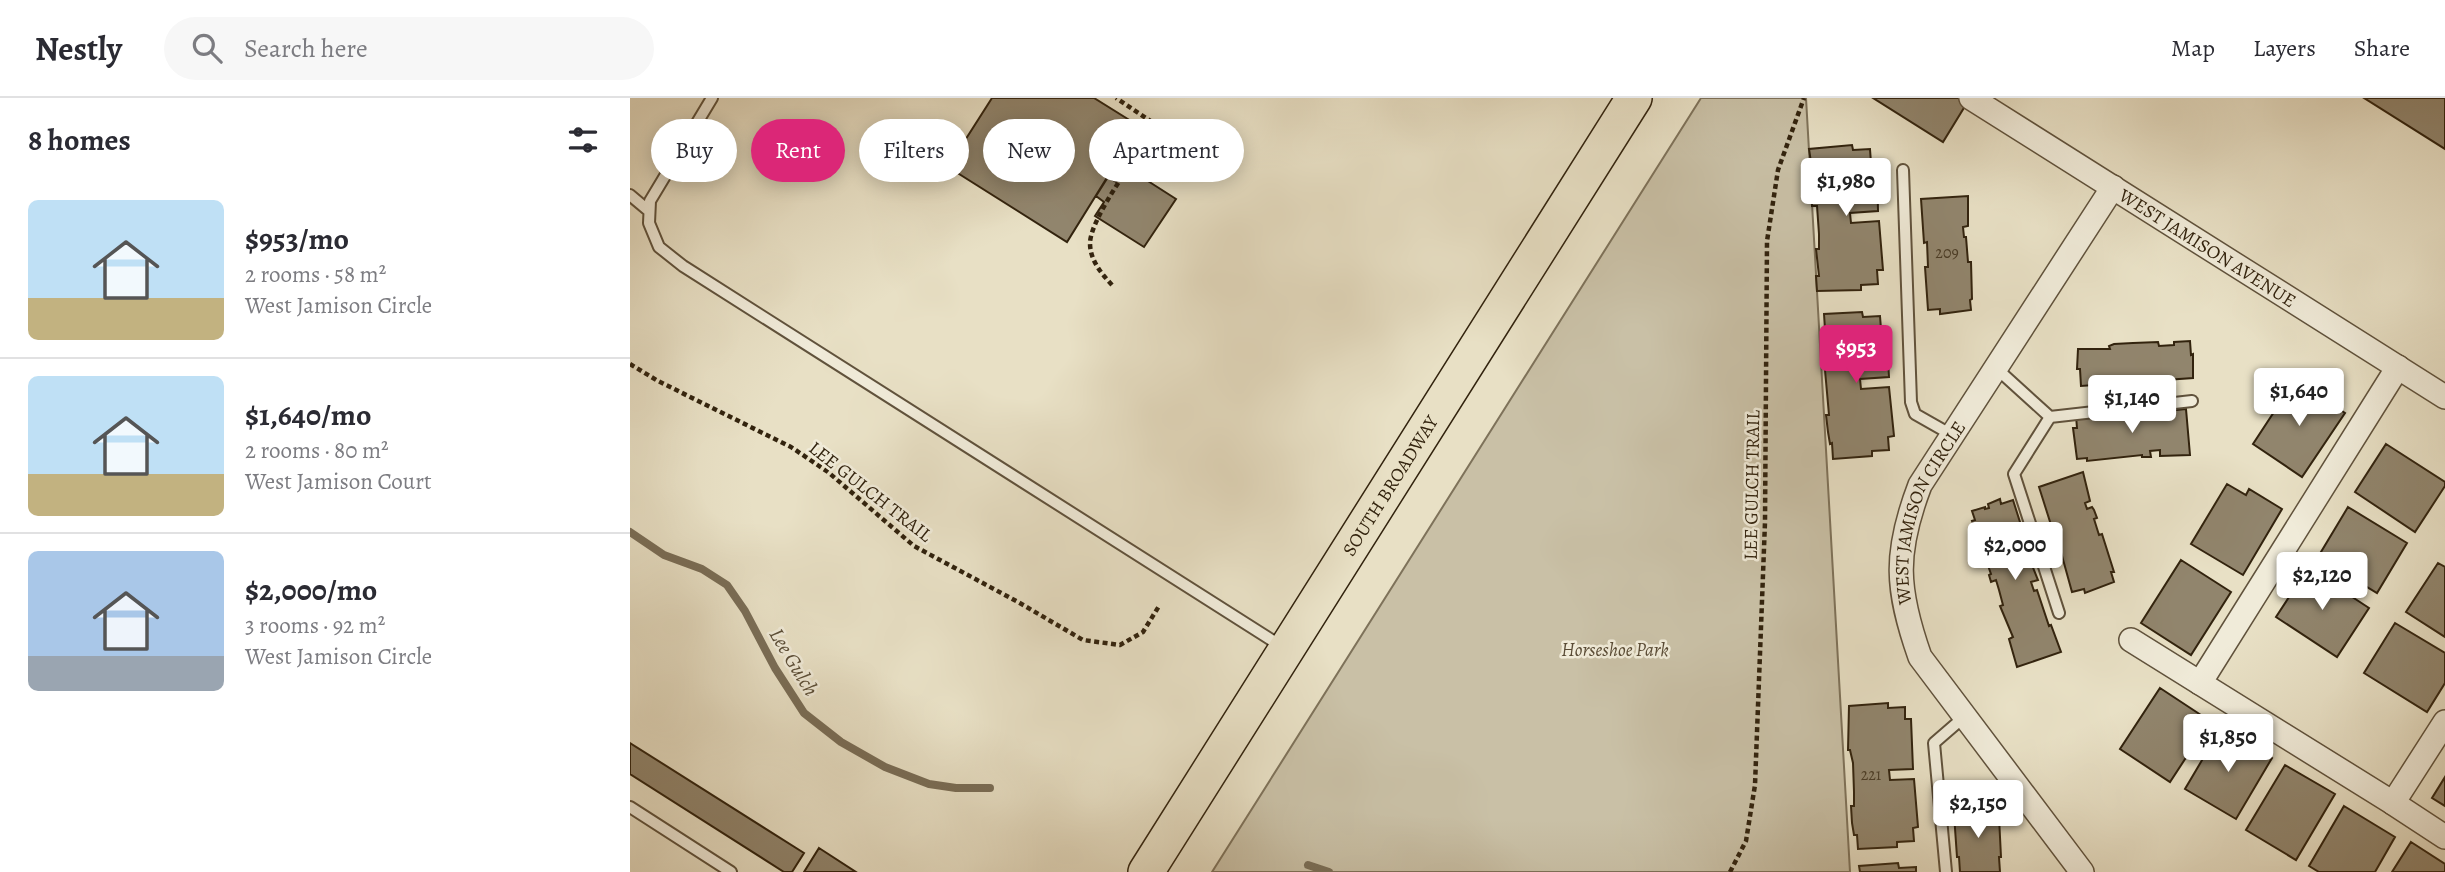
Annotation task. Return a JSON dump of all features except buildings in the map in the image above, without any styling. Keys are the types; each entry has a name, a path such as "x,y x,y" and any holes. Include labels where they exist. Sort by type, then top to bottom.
{"main road":[{"name":"SOUTH BROADWAY","path":"1147,872 1634,98"}],"street":[{"name":"WEST JAMISON AVENUE","path":"1971,98 2445,397"},
{"name":"WEST JAMISON CIRCLE","path":"2082,872 1920,657 1906,617 1901,584 1902,542 1910,509 1920,485 2113,187"},
{"path":"2200,683 2398,368"},
{"path":"2131,640 2445,837"},
{"path":"2393,803 2445,722"}],"lane":[{"path":"712,98 650,201 649,223 659,247 683,266 1287,650"},
{"path":"1903,170 1911,402 1915,414 1952,435"},
{"path":"630,195 649,211"},
{"path":"1996,368 2050,417 2192,401"},
{"path":"2050,417 2014,474 2059,613"},
{"path":"1946,872 1934,743 1964,717"},
{"path":"630,807 731,872"}],"path":[{"path":"1112,285 1099,271 1092,256 1090,242 1093,230 1100,214 1154,129 1152,122 1115,98"},
{"name":"LEE GULCH TRAIL","path":"1730,872 1746,841 1755,785 1765,522 1767,240 1778,170 1804,98"},
{"name":"LEE GULCH TRAIL","path":"630,364 791,447 828,472 914,546 1083,640 1120,645 1143,632 1160,606"}],"green space":[{"name":"Horseshoe Park","path":"1701,98 1806,98 1850,872 1212,872"}],"waterway":[{"name":"Lee Gulch","path":"630,532 664,555 702,569 727,585 804,713 841,742 885,767 929,784 956,788 990,788"},
{"name":"Lee Gulch","path":"1308,865 1329,872"}]}
